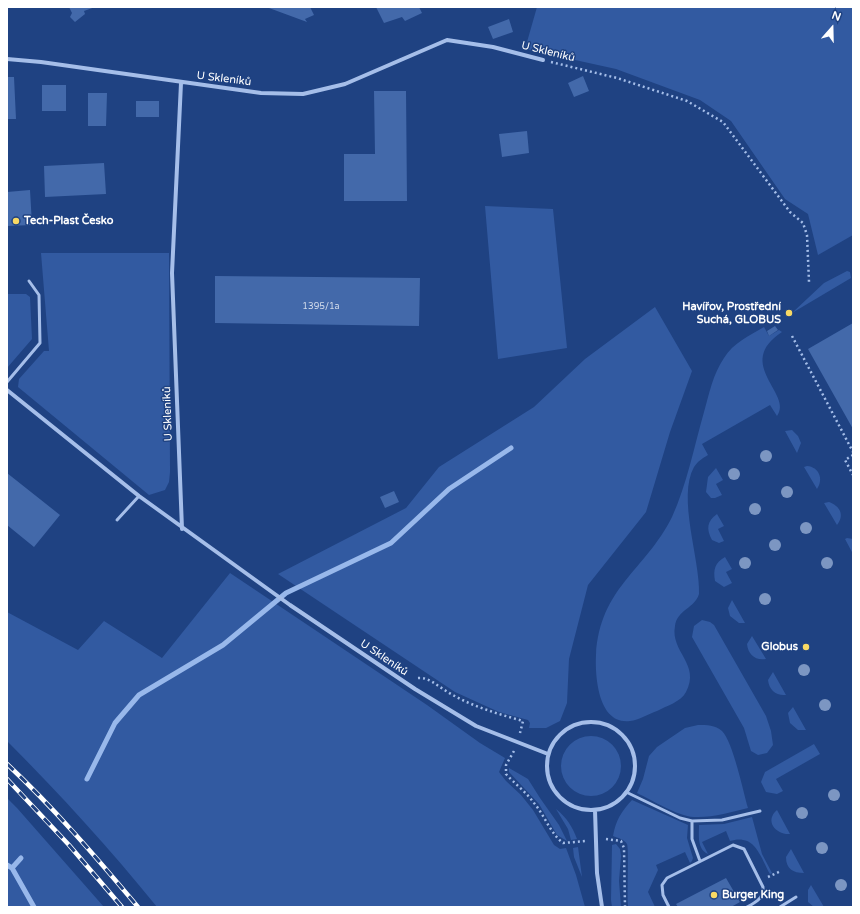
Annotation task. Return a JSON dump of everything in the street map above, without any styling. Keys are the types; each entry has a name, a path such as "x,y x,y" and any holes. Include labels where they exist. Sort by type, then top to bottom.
{"street":[{"name":"U Skleníků","path":"7,59 41,62 181,83 261,93 304,94 345,84 447,40 493,47 543,60"},
{"name":"U Skleníků","path":"181,83 172,273 182,529"},
{"name":"U Skleníků","path":"7,390 182,529 290,605 400,679 476,726 518,744 548,754"},
{"path":"585,722 606,725 624,736 634,757 635,769 632,781 626,792 612,804 595,810 583,810 571,806 561,799 553,790 547,772 548,754 558,736 566,729 585,722"},
{"path":"595,810 597,873 602,907"}],"lane":[{"path":"7,382 40,343 39,295 29,281"},
{"path":"117,520 139,496"},
{"path":"626,792 680,818 692,821 722,820 760,811"},
{"path":"692,821 692,839 700,861"},
{"path":"669,907 663,895 662,885 667,878 733,845 744,849 763,887 763,893 759,900 747,907"},
{"path":"780,907 796,897"}],"path":[{"name":"U Skleníků","path":"543,60 617,78 687,101 722,122 790,212 803,223 807,235 809,282"},
{"path":"792,336 853,454 845,460 853,474"},
{"path":"400,679 425,677 453,696 489,712 523,721 518,744 506,765 506,774 533,801 546,820 554,836 563,844 571,844 595,839 621,841 624,848 623,875 625,907"}],"shaded area":[{"path":"537,7 853,7 853,235 818,255 808,214 785,199 731,121 700,100 616,69 525,49"},
{"path":"485,206 553,209 567,348 498,359"},
{"path":"41,253 169,253 170,472 169,482 165,490 149,495 18,387 19,379 44,351 49,351"},
{"path":"847,271 850,272 851,278 792,313 824,283"},
{"path":"7,294 26,294 30,297 32,339 7,368"},
{"path":"655,307 692,371 670,432 646,512 588,585 569,659 567,703 560,721 546,728 529,728 530,723 528,720 499,712 455,692 278,574 406,508 439,467 534,407 585,359"},
{"path":"764,327 769,336 779,330 782,332 768,344 763,356 763,367 778,398 780,407 777,416 770,405 702,444 708,455 694,467 689,480 688,511 699,594 694,603 679,616 676,621 675,635 677,643 688,666 690,682 684,695 673,703 637,719 630,721 619,720 611,715 605,707 596,675 596,655 599,632 606,612 625,581 661,536 672,517 686,479 712,384 720,364 732,348"},
{"path":"792,430 798,436 801,443 797,453 785,431"},
{"path":"807,466 815,469 819,474 820,481 817,489 804,467"},
{"path":"716,468 723,480 716,484 722,495 711,498 706,492 708,477"},
{"path":"829,502 836,506 840,511 841,518 837,525 824,503"},
{"path":"717,514 724,526 718,529 724,541 719,543 712,540 708,529 709,522"},
{"path":"845,539 853,539 853,554"},
{"path":"725,557 732,569 726,572 732,583 724,587 715,581 714,573 717,564"},
{"path":"230,573 427,705 480,743 505,758 499,772 533,810 554,845 560,849 566,848 576,875 585,907 157,907 84,822 7,741 7,612 78,650 104,621 162,658"},
{"path":"732,600 745,623 739,623 730,616 728,608"},
{"path":"702,620 710,622 714,625 766,716 771,731 773,745 767,753 758,755 751,751 744,728 692,637 694,626"},
{"path":"752,636 766,659 755,658 749,651 747,644"},
{"path":"773,672 786,695 776,693 771,689 768,680"},
{"path":"793,707 806,730 798,730 790,723 788,713"},
{"path":"698,725 714,726 722,731 726,737 734,756 748,808 715,816 694,817 672,811 637,793 643,779 649,756 657,747 685,728"},
{"path":"585,736 597,736 608,741 616,749 621,760 619,778 608,791 597,796 585,796 574,791 566,783 561,772 561,760 566,749 574,741"},
{"path":"814,744 820,754 776,779 783,791 777,794 766,792 761,782 765,772"},
{"path":"509,768 528,779 559,825 567,841 557,835 539,804 509,772"},
{"path":"7,798 17,808 104,907 7,907"},
{"path":"632,800 688,825 687,838 693,858 692,861 690,863 685,852 656,865 658,870 648,892 655,907 628,907 627,844 623,840 613,836 620,816"},
{"path":"556,809 569,822 577,839 571,840 568,829"},
{"path":"777,810 790,834 780,832 773,826 773,814"},
{"path":"752,817 762,854 772,873 770,874 760,854 752,844 748,841 741,840 730,841 726,831 702,842 708,854 704,852 700,846 699,825 724,824"},
{"path":"616,844 620,849 621,856 619,881 621,907 612,907 611,900 612,845"},
{"path":"578,847 582,877 574,857 573,848"},
{"path":"791,849 804,873 793,871 787,865 786,857"},
{"path":"811,885 824,907 814,907 808,902 808,890"}],"building":[{"path":"69,7 95,7 84,11 85,14 75,22 70,17 72,13"},
{"path":"310,7 314,15 305,19 307,22 269,8"},
{"path":"376,7 419,7 422,13 405,21 402,17 384,23"},
{"path":"509,19 513,32 493,39 488,27"},
{"path":"583,76 589,91 574,97 568,83"},
{"path":"7,77 14,77 16,119 7,119"},
{"path":"42,85 66,85 66,111 42,111"},
{"path":"374,91 406,91 407,201 344,201 344,154 375,154"},
{"path":"88,93 107,93 106,126 88,126"},
{"path":"136,101 159,101 159,117 136,117"},
{"path":"527,131 529,153 502,157 499,134"},
{"path":"104,163 106,194 45,197 44,166"},
{"path":"30,190 32,225 7,226 7,192"},
{"path":"215,276 420,278 419,326 215,323"},
{"path":"853,323 853,429 808,349"},
{"path":"775,326 778,330 769,336 767,331"},
{"path":"7,473 60,515 34,547 7,525"},
{"path":"394,491 399,502 385,508 380,497"},
{"name":"Burger King","path":"726,878 740,902 731,907 678,907 676,904"}],"waterway":[{"path":"87,779 115,723 139,695 223,645 286,593 391,543 449,489 511,448"},
{"path":"12,868 21,858"},
{"path":"7,865 12,868 34,907"}],"railway":[{"path":"7,764 58,815 138,907"},
{"path":"7,779 69,845 122,907"}],"place":[{"name":"Tech-Plast Česko","path":"16,221"},
{"name":"Havířov, Prostřední Suchá, GLOBUS","path":"789,313"},
{"name":"Globus","path":"806,647"},
{"name":"Burger King","path":"714,895"}]}
